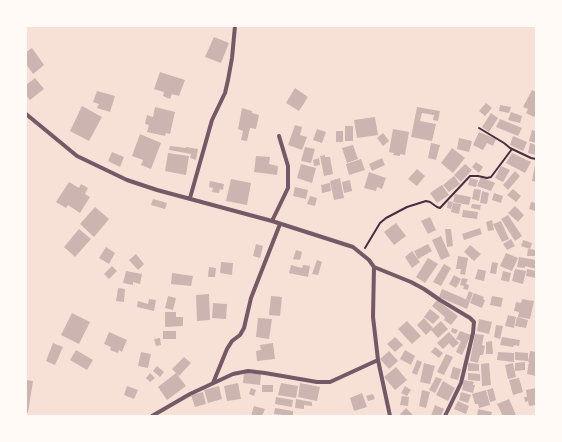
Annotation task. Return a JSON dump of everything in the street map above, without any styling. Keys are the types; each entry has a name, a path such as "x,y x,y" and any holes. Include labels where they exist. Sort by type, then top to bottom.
{"street":[{"path":"190,198 212,120 225,93 232,58 235,26"},
{"path":"26,114 77,156 127,180 157,190 272,221 353,247 369,260 374,267 411,282 470,318 474,322 473,333 461,383 445,416"},
{"path":"272,221 288,188 288,166 279,136"},
{"path":"214,383 227,349 232,341 240,335 244,328 251,298 280,224"},
{"path":"374,267 373,317 378,360 390,416"},
{"path":"152,416 184,397 233,374 248,371 318,382 330,382 378,360"}],"path":[{"path":"479,128 512,149 536,159"},
{"path":"362,255 380,223 386,218 407,207 426,201 430,202 437,208 440,208 470,176 491,177 512,149"}],"building":[{"path":"214,37 229,43 221,63 205,57"},
{"path":"32,48 44,65 33,74 26,64 26,52"},
{"path":"160,72 185,80 179,96 172,94 170,99 163,96 164,92 154,89"},
{"path":"35,78 44,89 30,100 26,95 26,85"},
{"path":"295,88 308,97 299,111 286,103"},
{"path":"532,90 536,92 536,114 534,117 526,113 528,109 523,107"},
{"path":"97,91 115,96 110,112 97,108 99,104 93,102"},
{"path":"486,103 492,108 485,116 479,111"},
{"path":"500,105 511,107 509,113 499,111"},
{"path":"82,106 102,117 89,141 70,131"},
{"path":"155,107 175,112 170,134 166,133 165,136 147,132 149,125 145,124 147,115 153,117"},
{"path":"417,107 440,111 438,121 433,120 434,115 422,113 420,121 436,124 432,141 411,137"},
{"path":"242,108 259,115 256,129 250,128 247,141 241,140 243,131 238,129"},
{"path":"511,112 522,116 520,123 508,120"},
{"path":"491,113 498,118 489,132 482,127"},
{"path":"375,117 378,135 357,138 354,120"},
{"path":"500,119 522,128 518,136 496,127"},
{"path":"295,125 302,127 300,135 307,137 302,150 288,145"},
{"path":"345,126 353,126 353,141 345,141"},
{"path":"317,129 326,132 322,143 313,140"},
{"path":"393,129 409,132 405,155 393,155 394,153 389,152"},
{"path":"532,130 536,131 536,143 529,141"},
{"path":"336,131 343,131 343,142 336,142"},
{"path":"479,132 496,139 493,146 487,143 483,150 473,145"},
{"path":"383,133 389,141 383,146 377,138"},
{"path":"140,134 161,143 151,169 141,165 143,160 132,156"},
{"path":"513,136 527,142 523,151 510,145"},
{"path":"459,138 472,141 469,152 457,149"},
{"path":"431,143 440,145 436,160 428,158"},
{"path":"530,143 536,145 536,155 528,153"},
{"path":"353,145 358,159 347,163 342,148"},
{"path":"170,146 198,149 196,160 190,158 191,154 169,150"},
{"path":"305,147 315,149 311,163 301,161"},
{"path":"452,148 465,158 453,173 441,163"},
{"path":"112,152 124,157 120,167 108,161"},
{"path":"168,153 189,156 186,175 165,171"},
{"path":"512,153 531,162 525,173 506,163"},
{"path":"325,155 325,157 330,157 333,174 324,176 320,156"},
{"path":"256,156 270,157 269,164 278,166 277,175 254,172"},
{"path":"319,158 320,165 314,166 313,160"},
{"path":"382,158 385,165 372,171 369,164"},
{"path":"361,159 365,170 349,175 346,164"},
{"path":"476,162 483,167 479,173 472,167"},
{"path":"301,164 316,168 312,183 297,178"},
{"path":"465,164 472,170 461,182 454,175"},
{"path":"536,165 536,182 532,181"},
{"path":"501,166 510,170 503,182 495,178"},
{"path":"417,169 425,176 417,186 408,179"},
{"path":"515,171 520,176 508,190 503,185"},
{"path":"369,172 386,178 382,189 377,187 376,191 364,188"},
{"path":"454,176 460,184 449,192 443,185"},
{"path":"481,177 495,183 491,191 477,186"},
{"path":"340,178 344,198 334,200 330,181"},
{"path":"470,178 478,180 476,187 468,185"},
{"path":"231,179 251,183 247,205 226,201"},
{"path":"350,180 352,191 344,193 342,182"},
{"path":"210,181 224,184 223,190 220,189 219,193 212,192 213,188 209,187"},
{"path":"69,182 79,188 81,184 88,188 85,194 90,197 80,213 68,205 66,208 56,202"},
{"path":"330,183 331,191 322,193 321,185"},
{"path":"442,185 449,195 437,203 430,193"},
{"path":"295,187 308,190 306,199 293,196"},
{"path":"474,189 481,190 479,201 472,199"},
{"path":"513,189 521,196 516,202 507,195"},
{"path":"482,191 489,193 487,204 480,203"},
{"path":"494,193 503,196 501,203 492,200"},
{"path":"455,194 471,197 469,205 453,202"},
{"path":"310,196 317,198 315,206 307,204"},
{"path":"153,199 167,203 165,209 151,205"},
{"path":"448,201 453,202 451,209 447,208"},
{"path":"531,202 536,203 535,211 529,209"},
{"path":"453,203 461,204 459,214 451,212"},
{"path":"472,204 481,205 480,210 471,208"},
{"path":"515,206 524,215 518,222 508,213"},
{"path":"95,207 109,219 94,237 80,224"},
{"path":"463,210 478,212 477,219 462,217"},
{"path":"508,215 522,236 515,241 501,219"},
{"path":"430,217 436,230 428,234 421,221"},
{"path":"492,220 494,230 488,231 486,222"},
{"path":"501,221 509,239 502,242 493,224"},
{"path":"396,223 406,236 394,245 384,232"},
{"path":"480,228 482,234 464,240 462,234"},
{"path":"79,229 91,239 75,257 64,247"},
{"path":"445,229 451,229 453,246 447,247"},
{"path":"441,236 450,256 441,260 432,240"},
{"path":"511,239 515,246 507,250 503,244"},
{"path":"523,240 532,243 530,249 521,246"},
{"path":"256,244 263,246 260,258 253,256"},
{"path":"428,244 432,251 418,259 414,251"},
{"path":"470,245 481,254 474,261 464,252"},
{"path":"106,247 115,253 109,264 99,258"},
{"path":"528,249 536,250 536,256 527,256"},
{"path":"296,250 302,252 300,260 293,259"},
{"path":"412,251 420,262 412,268 405,257"},
{"path":"506,253 518,258 512,271 500,266"},
{"path":"136,254 144,264 138,270 129,260"},
{"path":"458,256 468,258 465,275 460,274 461,269 456,269"},
{"path":"519,257 536,260 536,269 525,266 525,268 517,267"},
{"path":"428,258 438,264 425,283 416,277"},
{"path":"317,260 322,262 318,275 312,274"},
{"path":"221,262 233,263 232,275 220,273"},
{"path":"492,262 498,263 496,274 490,273"},
{"path":"444,264 451,268 441,286 433,282"},
{"path":"291,265 302,268 303,265 310,266 308,277 289,273"},
{"path":"112,266 117,271 109,279 104,274"},
{"path":"209,267 216,268 215,277 208,277"},
{"path":"478,269 486,271 484,281 475,279"},
{"path":"515,269 526,271 523,284 512,281"},
{"path":"527,269 536,271 536,278 526,276"},
{"path":"126,271 142,274 140,284 133,282 133,285 123,283"},
{"path":"503,271 511,273 509,282 501,280"},
{"path":"172,273 193,276 191,286 171,284"},
{"path":"454,275 461,279 456,288 449,284"},
{"path":"462,278 468,279 466,284 469,285 468,290 463,289 464,286 460,285"},
{"path":"118,288 125,289 124,302 116,301"},
{"path":"442,289 470,301 467,309 439,297"},
{"path":"469,291 473,293 470,301 466,299"},
{"path":"474,293 484,297 483,299 485,300 482,308 470,303"},
{"path":"209,294 210,320 197,321 196,295"},
{"path":"168,296 176,298 173,310 165,308"},
{"path":"271,296 282,297 280,316 269,315"},
{"path":"492,296 503,298 501,307 490,305"},
{"path":"149,299 156,300 154,311 137,307 138,301 148,304"},
{"path":"522,299 534,301 530,319 518,317 519,312 514,311 516,302 521,303"},
{"path":"437,300 458,316 451,325 444,320 445,317 432,306"},
{"path":"213,303 227,304 226,319 212,318"},
{"path":"430,309 440,317 433,324 424,317"},
{"path":"165,312 176,312 176,317 183,317 183,326 165,327"},
{"path":"72,313 90,322 79,344 61,335"},
{"path":"508,315 516,317 514,328 505,326"},
{"path":"517,317 528,320 526,328 515,326"},
{"path":"258,318 272,319 269,339 256,337"},
{"path":"424,318 433,328 426,335 417,325"},
{"path":"479,319 492,322 489,334 477,331"},
{"path":"407,321 421,336 412,344 398,329"},
{"path":"441,321 448,329 438,338 431,330"},
{"path":"496,325 503,326 500,339 494,337"},
{"path":"452,328 458,330 456,334 451,332"},
{"path":"163,331 176,331 176,339 163,339"},
{"path":"460,331 471,335 462,355 456,352 461,341 456,339"},
{"path":"109,332 127,340 122,352 119,350 118,353 110,350 111,347 104,344"},
{"path":"449,332 459,343 453,348 449,343 443,349 437,343"},
{"path":"475,334 484,335 482,345 485,346 483,355 480,355 478,363 470,361"},
{"path":"395,337 403,345 395,352 387,344"},
{"path":"502,337 520,340 519,346 514,345 513,347 500,345"},
{"path":"160,338 161,345 156,346 154,339"},
{"path":"492,341 493,354 486,354 486,342"},
{"path":"53,343 63,347 55,365 46,361"},
{"path":"273,343 275,359 257,361 256,351 261,350 260,345"},
{"path":"435,347 443,353 439,358 431,352"},
{"path":"76,350 93,360 87,370 70,360"},
{"path":"405,350 415,356 411,365 400,359"},
{"path":"389,351 398,361 389,369 380,359"},
{"path":"530,351 536,352 536,376 527,374"},
{"path":"141,352 151,354 148,368 138,366"},
{"path":"498,352 514,353 514,362 497,360"},
{"path":"515,352 528,353 528,361 515,360"},
{"path":"446,354 453,357 444,375 437,372"},
{"path":"184,357 191,363 179,376 172,369"},
{"path":"417,360 422,362 417,375 412,373"},
{"path":"525,362 525,370 515,371 515,363"},
{"path":"424,363 435,366 430,384 420,382"},
{"path":"468,363 479,364 479,371 468,371"},
{"path":"489,363 491,385 482,386 481,364"},
{"path":"513,363 516,377 508,379 505,365"},
{"path":"157,366 164,372 160,377 153,371"},
{"path":"396,367 407,380 395,390 384,377"},
{"path":"453,367 461,369 458,380 450,378"},
{"path":"150,373 155,378 150,382 146,378"},
{"path":"176,373 186,386 167,400 158,387"},
{"path":"244,373 261,374 260,385 243,383"},
{"path":"468,373 480,374 480,381 468,380"},
{"path":"436,377 442,379 435,393 429,390"},
{"path":"519,378 523,392 513,395 509,380"},
{"path":"26,380 33,381 28,413 26,412"},
{"path":"464,380 474,382 473,385 475,385 473,393 462,390"},
{"path":"443,381 455,388 448,401 436,395"},
{"path":"238,383 241,399 227,401 224,386"},
{"path":"281,383 298,386 296,398 278,395"},
{"path":"300,383 320,387 317,401 298,397"},
{"path":"262,385 273,385 273,392 262,392"},
{"path":"127,386 138,390 134,399 124,395"},
{"path":"219,386 222,399 208,403 204,390"},
{"path":"405,386 411,390 407,396 401,393"},
{"path":"251,388 256,390 254,396 249,394"},
{"path":"493,388 496,400 490,402 487,390"},
{"path":"536,388 536,405 529,406 528,401 525,402 524,397 527,397 526,390"},
{"path":"422,390 430,392 426,408 419,406"},
{"path":"486,390 490,405 479,408 478,404 475,404 472,394"},
{"path":"203,392 206,404 195,407 191,395"},
{"path":"461,392 471,395 468,403 459,400"},
{"path":"362,393 367,407 354,411 350,398"},
{"path":"373,394 375,399 368,401 366,396"},
{"path":"402,396 409,397 408,406 400,405"},
{"path":"276,397 293,400 292,407 275,404"},
{"path":"296,399 312,402 312,406 304,405 304,409 295,408"},
{"path":"509,399 516,415 503,416 497,404"},
{"path":"458,401 469,406 466,414 454,409"},
{"path":"435,405 444,409 441,416 431,416"},
{"path":"254,406 265,409 262,416 251,416"},
{"path":"275,408 293,411 293,416 274,414"},
{"path":"406,408 414,416 402,416 400,414"},
{"path":"478,409 492,412 491,416 477,416"}]}
